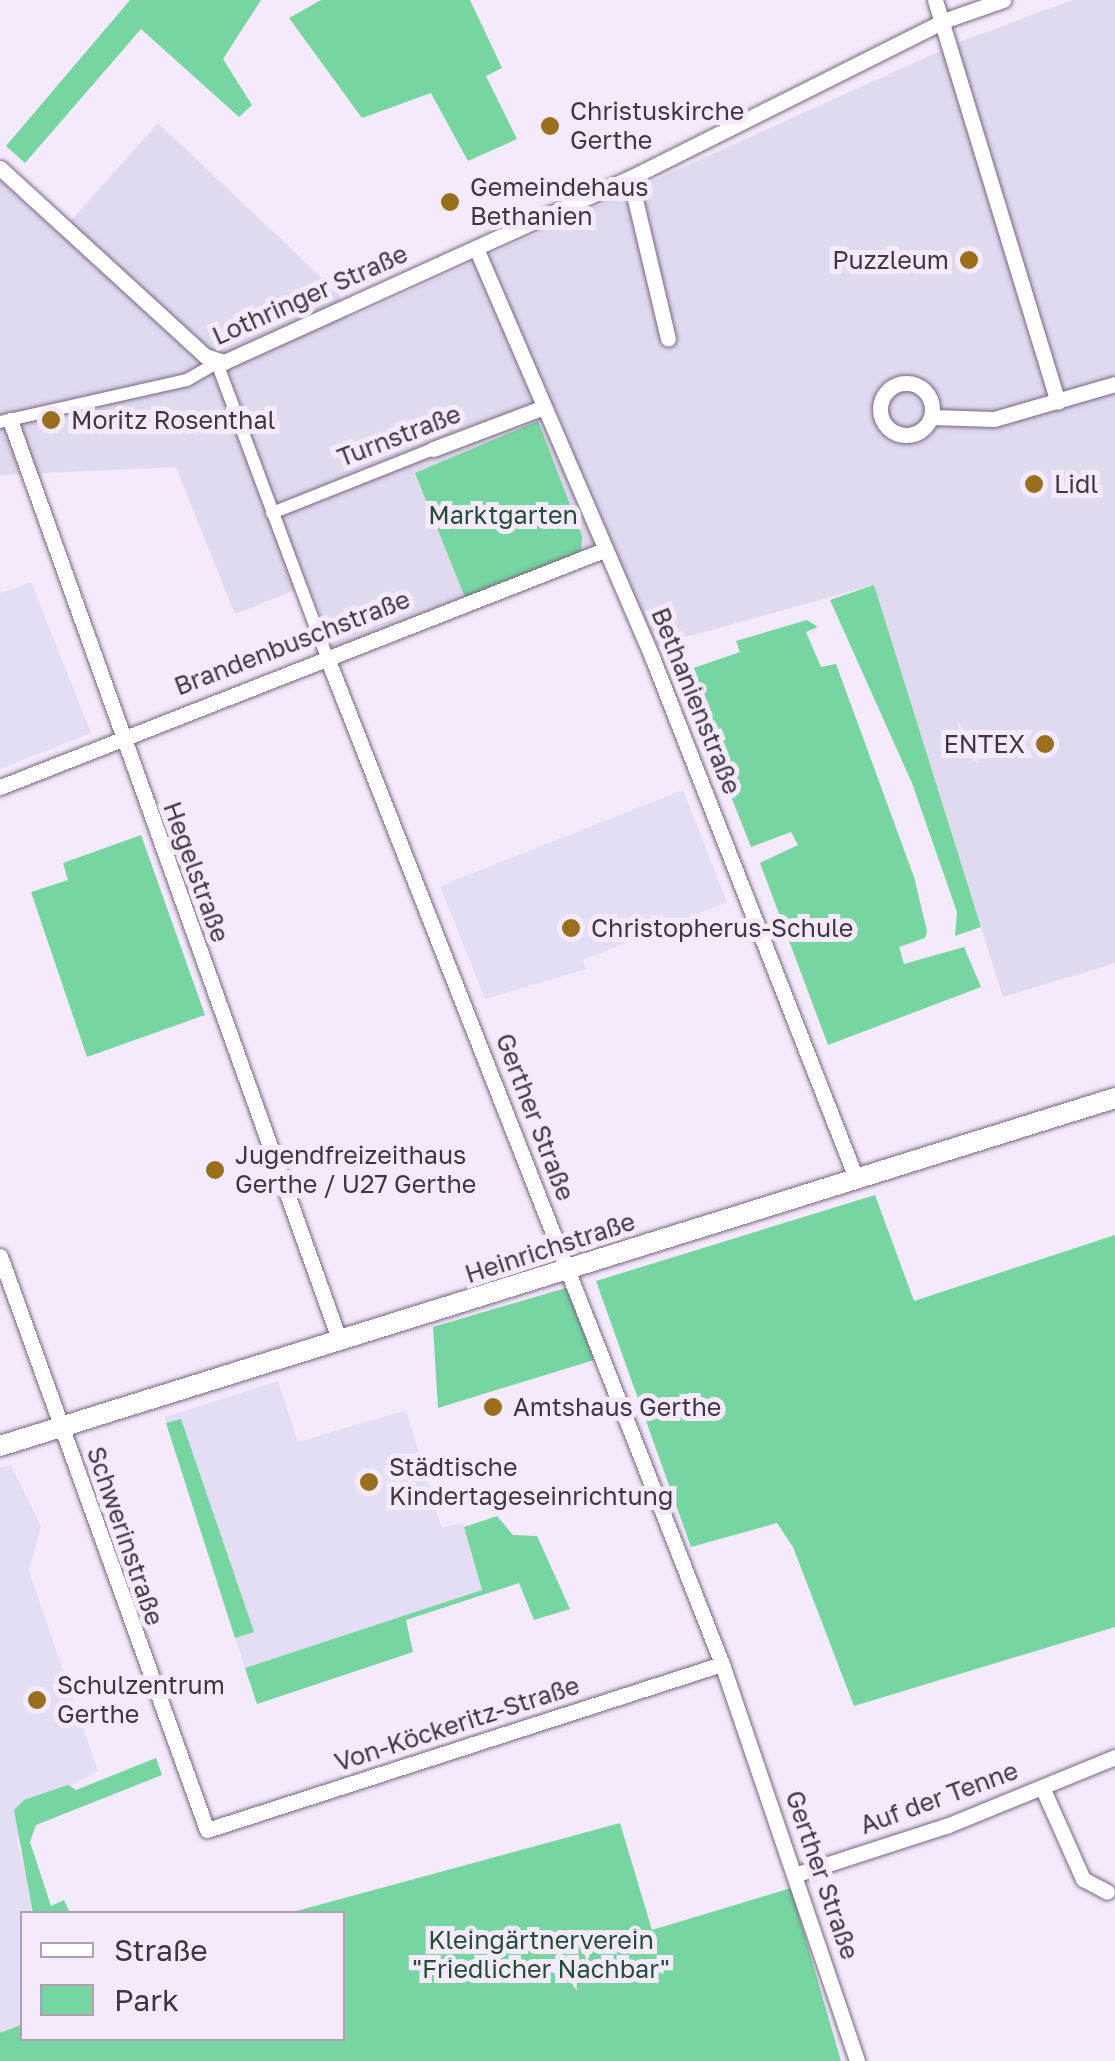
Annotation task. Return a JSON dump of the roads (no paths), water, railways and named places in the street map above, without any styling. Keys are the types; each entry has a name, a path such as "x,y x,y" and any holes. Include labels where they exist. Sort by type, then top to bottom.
{"street":[{"path":"935,0 1058,402"},
{"name":"Lothringer Straße","path":"5,421 187,380 217,363 630,178 943,21 1003,0"},
{"path":"0,168 217,363"},
{"path":"630,178 668,339"},
{"name":"Bethanienstraße","path":"476,248 604,550 856,1178"},
{"name":"Gerther Straße","path":"217,363 326,655 722,1664 797,1874 857,2061"},
{"path":"932,417 994,419 1115,384"},
{"name":"Turnstraße","path":"272,514 544,407"},
{"name":"Hegelstraße","path":"5,421 340,1339"},
{"name":"Brandenbuschstraße","path":"0,787 326,655 604,550"},
{"name":"Heinrichstraße","path":"0,1446 1115,1098"},
{"name":"Schwerinstraße","path":"0,1256 207,1830"},
{"name":"Von-Köckeritz-Straße","path":"207,1830 722,1664"},
{"name":"Auf der Tenne","path":"797,1874 1042,1787 1115,1756"},
{"name":"Auf der Tenne","path":"1042,1787 1083,1879 1107,1892"}],"place":[{"name":"Christuskirche Gerthe","path":"550,126"},
{"name":"Gemeindehaus Bethanien","path":"450,202"},
{"name":"Puzzleum","path":"969,260"},
{"name":"Moritz Rosenthal","path":"51,420"},
{"name":"Lidl","path":"1034,484"},
{"name":"ENTEX","path":"1045,744"},
{"name":"Christopherus-Schule","path":"571,928"},
{"name":"Jugendfreizeithaus Gerthe / U27 Gerthe","path":"215,1170"},
{"name":"Amtshaus Gerthe","path":"493,1407"},
{"name":"Städtische Kindertageseinrichtung","path":"369,1482"},
{"name":"Schulzentrum Gerthe","path":"37,1700"}],"park label":[{"name":"Marktgarten","path":"503,515"},
{"name":"Kleingärtnerverein \"Friedlicher Nachbar\"","path":"541,1956"}]}
